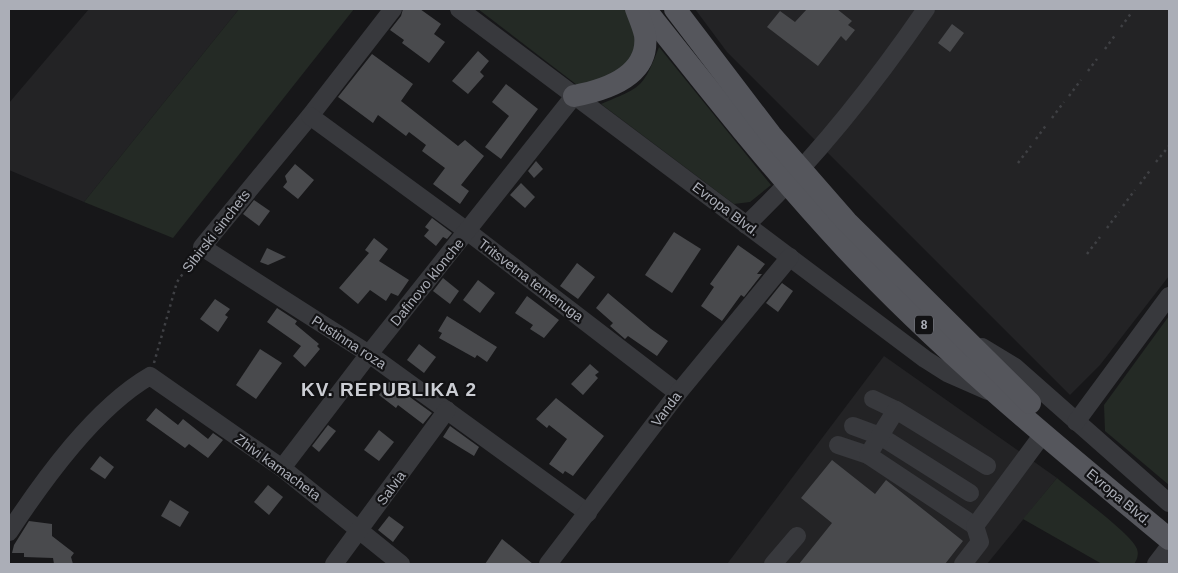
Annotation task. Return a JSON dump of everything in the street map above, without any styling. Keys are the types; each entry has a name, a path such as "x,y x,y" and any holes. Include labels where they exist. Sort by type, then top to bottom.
{"main road":[{"path":"574,96 600,91 621,81 636,69 644,53 645,35 636,9"},
{"name":"8","path":"645,9 795,178 847,222 955,331 1071,440"},
{"name":"8","path":"675,9 755,115 795,178 847,250 964,365 1043,434 1071,440"},
{"name":"Evropa Blvd.","path":"1071,440 1169,524"},
{"name":"Evropa Blvd.","path":"1071,440 1169,539"}],"street":[{"name":"Sibirski sinchets","path":"202,247 310,116 393,9"},
{"name":"Evropa Blvd.","path":"459,9 925,359 947,373 1000,396"},
{"path":"746,225 795,178 907,37 926,9"},
{"name":"Dafinovo klonche","path":"282,468 574,96"},
{"name":"Tritsvetna temenuga","path":"310,116 467,231 678,393"},
{"name":"Pustinna roza","path":"202,247 370,354 588,513"},
{"name":"Vanda","path":"548,564 678,393 790,256"},
{"path":"1169,296 1071,440 1169,503"},
{"path":"9,532 33,496 93,423 131,387 150,376"},
{"name":"Zhivi kamacheta","path":"150,376 282,468 401,564"},
{"path":"873,399 896,410 987,466"},
{"name":"Salvia","path":"334,564 447,410"},
{"path":"868,455 896,410"},
{"path":"853,426 880,436 970,493"},
{"path":"975,526 1043,434"},
{"path":"838,445 868,455 975,526 980,542 962,564"},
{"path":"773,564 797,536"},
{"path":"1156,564 1169,547"}],"path":[{"path":"1121,28 1132,12"},
{"path":"1104,49 1116,34"},
{"path":"1088,71 1097,59"},
{"path":"1068,96 1081,80"},
{"path":"1052,118 1064,102"},
{"path":"1036,139 1047,124"},
{"path":"1018,163 1030,146"},
{"path":"1156,162 1169,146"},
{"path":"1140,184 1151,169"},
{"path":"1123,206 1135,190"},
{"path":"1107,228 1119,212"},
{"path":"1087,254 1100,237"},
{"name":"Sibirski sinchets","path":"150,376 177,282 202,247"}],"shaded area":[{"path":"89,9 239,9 84,202 9,170 9,103"},
{"path":"239,9 354,9 173,238 84,202"},
{"path":"478,9 625,9 634,22 636,46 625,68 606,81 577,85"},
{"path":"695,9 1169,9 1169,276 1100,365 1070,395 727,52"},
{"path":"659,47 771,185 750,202 734,204 601,104 625,94 639,85 649,71"},
{"path":"1169,316 1169,485 1105,431 1104,405"},
{"path":"884,356 1057,478 987,564 727,564"},
{"path":"1057,478 1114,524 1133,542 1138,553 1134,564 1102,564 1023,519"}],"building":[{"path":"403,9 420,9 441,24 434,34 445,42 429,63 402,43 404,40 390,30 401,16"},
{"path":"807,9 837,9 852,21 848,25 855,30 846,41 841,36 818,66 767,27 780,11 795,22"},
{"path":"952,24 964,33 950,52 938,43"},
{"path":"478,51 489,61 480,72 484,76 468,94 452,81"},
{"path":"372,54 413,84 401,101 458,146 465,140 484,156 461,185 469,191 460,204 433,184 445,168 422,151 426,145 409,132 406,136 378,115 373,123 338,97"},
{"path":"506,84 538,109 501,159 485,147 509,116 492,102"},
{"path":"536,161 543,169 534,178 528,171"},
{"path":"295,164 314,180 298,199 283,187 287,182 285,176"},
{"path":"521,183 535,197 525,208 510,195"},
{"path":"254,200 270,211 259,226 243,214"},
{"path":"432,218 452,233 447,239 443,237 436,246 424,236 429,230 425,227"},
{"path":"674,232 701,249 672,293 645,275"},
{"path":"374,238 388,249 379,261 409,280 398,296 391,293 386,301 370,290 358,304 339,288 369,253 365,250"},
{"path":"738,245 765,264 757,274 762,274 744,297 741,295 722,321 701,306 714,287 710,284"},
{"path":"267,248 286,257 268,265 260,262"},
{"path":"577,263 595,277 578,299 560,286"},
{"path":"443,278 459,291 450,304 433,291"},
{"path":"478,280 495,293 480,313 463,300"},
{"path":"782,283 793,291 778,312 766,303"},
{"path":"608,293 668,341 657,356 628,336 625,339 610,326 613,323 596,308"},
{"path":"527,296 559,320 544,338 530,329 533,325 515,313"},
{"path":"215,299 230,309 225,315 228,317 218,332 200,319"},
{"path":"277,308 297,321 295,324 319,344 317,346 320,349 305,367 293,356 301,346 267,322"},
{"path":"447,316 497,347 487,362 477,355 475,358 439,338 442,333 438,331"},
{"path":"419,344 436,357 424,373 407,360"},
{"path":"260,349 282,363 256,399 236,385"},
{"path":"590,364 599,372 595,375 598,378 583,395 571,384"},
{"path":"389,382 432,413 423,424 398,405 396,408 379,395"},
{"path":"556,398 604,436 573,476 565,471 563,474 549,464 567,439 549,425 547,428 536,419"},
{"path":"156,408 178,425 183,419 208,439 213,433 223,440 208,458 189,444 185,448 146,420"},
{"path":"328,425 336,431 319,452 312,446"},
{"path":"450,426 479,447 474,456 443,437"},
{"path":"379,430 394,442 379,461 364,450"},
{"path":"100,456 114,467 105,479 90,469"},
{"path":"832,460 875,494 886,480 963,541 945,564 799,564 832,523 801,498"},
{"path":"268,485 283,497 269,515 254,502"},
{"path":"170,500 189,512 180,527 161,516"},
{"path":"389,516 404,527 393,542 378,530"},
{"path":"29,521 52,524 52,536 74,553 71,557 73,564 54,564 53,558 24,557 24,553 12,553 14,545"},
{"path":"502,539 533,564 485,564"}],"district":[{"name":"KV. REPUBLIKA 2","path":"389,389"}]}
